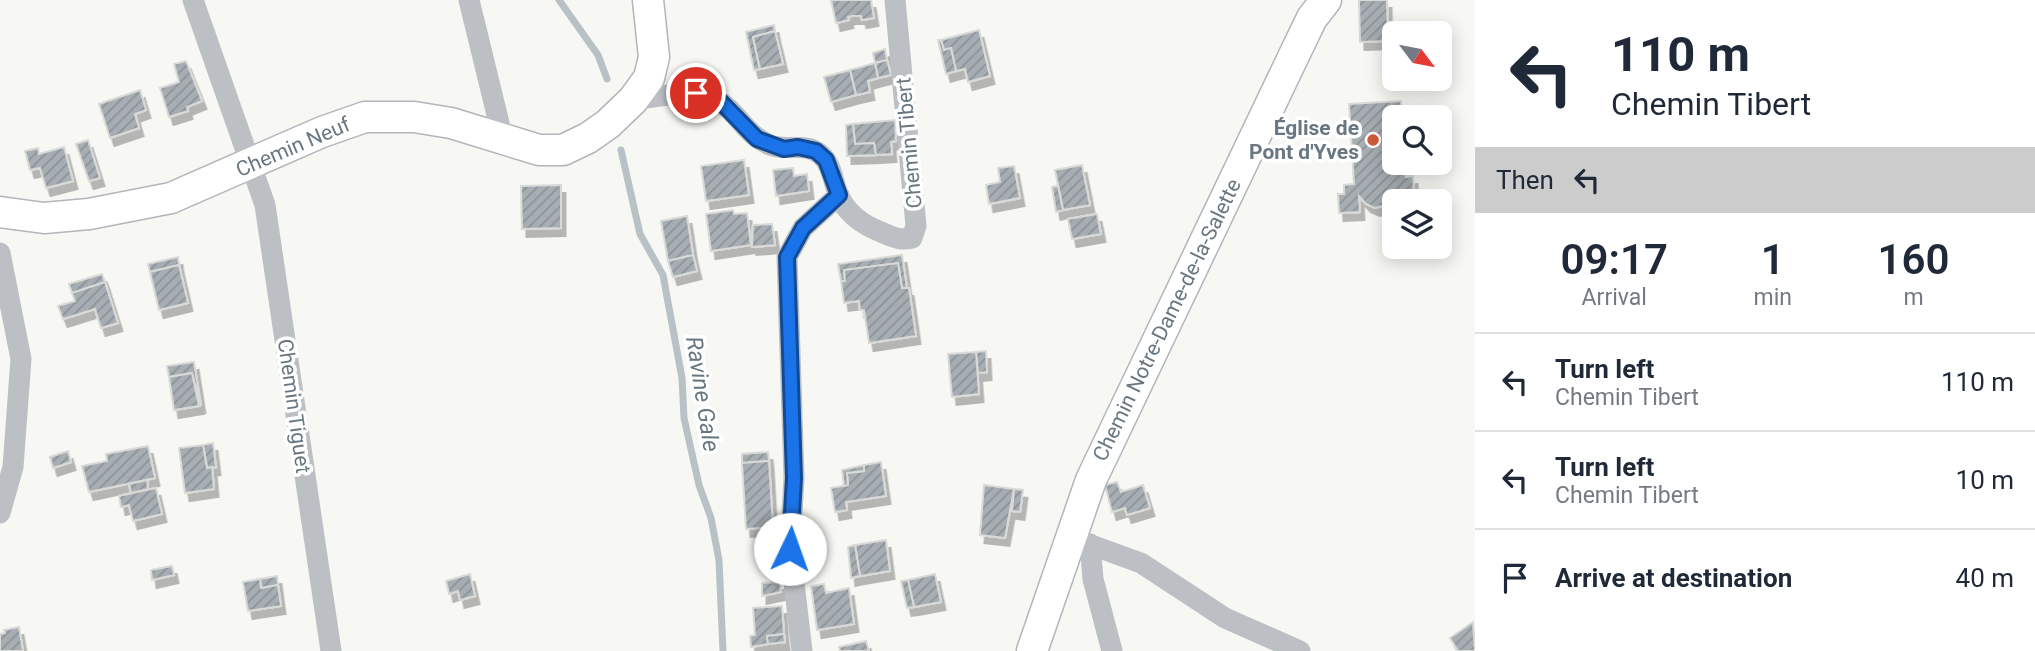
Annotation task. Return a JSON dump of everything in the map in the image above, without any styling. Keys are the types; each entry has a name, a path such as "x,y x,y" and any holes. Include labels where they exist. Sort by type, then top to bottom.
{"main road":[{"name":"Chemin Neuf","path":"0,212 44,218 89,214 171,198 365,117 414,117 539,150 563,150 588,138 633,100 649,78 654,57 648,0"},
{"name":"Chemin Notre-Dame-de-la-Salette","path":"1032,651 1081,541 1091,480 1312,18 1326,0"}],"street":[{"name":"Chemin Tiguet","path":"193,0 265,205 331,651"},
{"path":"469,0 499,123 493,136"},
{"name":"Chemin Tibert","path":"633,100 705,94 730,109 746,130 757,139 784,149 798,147 816,151 826,160 839,195 850,212 867,226 901,240 912,238 916,226 895,0"},
{"path":"802,651 790,549 794,478 787,257 803,228 839,195"},
{"path":"0,253 21,359 13,467 0,513"},
{"path":"1081,541 1112,651"},
{"path":"1081,541 1141,563 1224,618 1300,651"}],"building":[{"path":"831,0 871,0 874,18 862,20 861,16 852,16 848,17 849,20 836,23"},
{"path":"1359,0 1387,0 1388,21 1382,21 1382,41 1360,42"},
{"path":"774,25 775,31 753,37 760,69 754,70 746,32"},
{"path":"979,30 990,76 968,82 965,69 956,71 951,48 944,50 941,40"},
{"path":"775,31 783,64 760,69 753,37"},
{"path":"938,40 941,40 944,50 951,48 956,71 946,74"},
{"path":"885,49 887,60 875,63 873,53"},
{"path":"887,60 891,75 878,78 875,63"},
{"path":"186,61 202,101 187,107 188,111 169,117 160,88 179,82 174,64"},
{"path":"875,63 878,78 868,81 870,92 856,95 850,70"},
{"path":"850,70 856,95 831,102 824,77"},
{"path":"140,90 146,110 135,114 139,128 110,138 99,104"},
{"name":"Église de Pont d'Yves","path":"1401,101 1401,105 1382,105 1382,175 1413,176 1414,189 1382,189 1382,206 1375,208 1366,204 1359,196 1360,212 1339,213 1338,194 1344,194 1344,185 1354,184 1349,104"},
{"path":"895,120 896,141 891,142 892,154 876,155 874,143 855,144 853,124"},
{"path":"853,124 855,144 874,143 876,155 847,156 846,125"},
{"path":"88,140 100,178 89,181 76,144"},
{"path":"64,147 73,181 46,188 40,168 30,170 25,151 38,148 39,154"},
{"path":"744,160 749,195 706,201 701,166"},
{"path":"1082,165 1090,205 1063,210 1055,170"},
{"path":"1014,166 1020,198 989,204 986,185 1000,182 998,168"},
{"path":"793,168 794,176 807,174 809,191 776,196 773,170"},
{"path":"561,185 561,228 522,229 521,186"},
{"path":"1058,186 1063,210 1056,212 1052,187"},
{"path":"733,210 734,214 747,213 751,245 711,251 706,214"},
{"path":"1097,214 1101,234 1072,239 1068,219"},
{"path":"687,216 693,255 668,261 661,221"},
{"path":"772,224 775,245 752,247 753,225"},
{"path":"693,255 697,271 673,277 668,261"},
{"path":"902,255 907,288 902,288 898,263 844,270 845,281 841,281 838,264"},
{"path":"178,257 179,265 150,272 148,264"},
{"path":"898,263 902,288 909,288 916,336 869,343 864,310 860,310 859,301 844,303 841,281 845,281 844,270"},
{"path":"179,265 188,303 159,310 150,272"},
{"path":"102,274 105,282 72,293 69,284"},
{"path":"105,282 118,323 101,328 95,309 63,319 58,306 75,301 72,293"},
{"path":"986,351 987,372 978,373 976,352"},
{"path":"976,352 979,394 952,397 948,354"},
{"path":"194,362 201,406 192,373 169,377 167,366"},
{"path":"192,373 199,406 174,410 169,377"},
{"path":"213,443 216,467 207,468 203,445"},
{"path":"203,445 207,468 212,467 214,489 185,493 179,448"},
{"path":"148,446 155,478 89,492 82,466 107,461 106,454"},
{"path":"68,451 71,462 53,468 50,457"},
{"path":"768,452 769,461 742,463 742,454"},
{"path":"769,461 773,527 746,529 742,463"},
{"path":"881,462 886,496 846,502 847,510 835,512 831,488 848,485 847,473 864,471 864,465"},
{"path":"864,465 864,471 847,473 848,485 844,486 842,470"},
{"path":"147,480 148,489 131,493 129,484"},
{"path":"1117,482 1121,492 1143,485 1150,508 1127,515 1125,508 1112,512 1105,485"},
{"path":"984,485 1014,489 1005,538 980,535"},
{"path":"156,488 162,514 133,521 129,505 121,507 119,496"},
{"path":"1014,489 1023,490 1020,512 1012,511"},
{"path":"886,540 890,571 860,576 855,545"},
{"path":"855,545 860,576 851,578 848,547"},
{"path":"172,566 174,575 152,580 151,570"},
{"path":"470,574 475,596 460,600 458,591 449,594 446,581"},
{"path":"935,574 941,602 914,607 908,580"},
{"path":"277,576 278,585 261,588 260,579"},
{"path":"260,579 261,588 278,585 281,606 248,611 243,582"},
{"path":"908,580 914,607 907,608 901,581"},
{"path":"780,582 781,592 762,596 762,583"},
{"path":"824,584 826,593 849,588 854,624 817,630 811,586"},
{"path":"782,606 784,634 767,636 768,644 751,647 750,636 755,635 753,608"},
{"path":"1473,622 1475,651 1458,651 1450,638"},
{"path":"19,627 23,651 0,651 0,634 5,633 4,630"},
{"path":"784,634 785,642 768,644 767,636"},
{"path":"866,641 869,651 840,651 839,647"}],"waterway":[{"name":"Ravine Gale","path":"559,0 598,55 607,79"},
{"name":"Ravine Gale","path":"621,150 640,234 663,275 682,378 684,418 699,485 711,518 719,560 723,651"}],"place":[{"name":"Église de Pont d'Yves","path":"1373,140"}],"route":[{"path":"696,93 705,94 721,102 757,139 784,149 807,147 816,151 826,160 839,195 803,228 787,257 794,478 790,549"}]}
